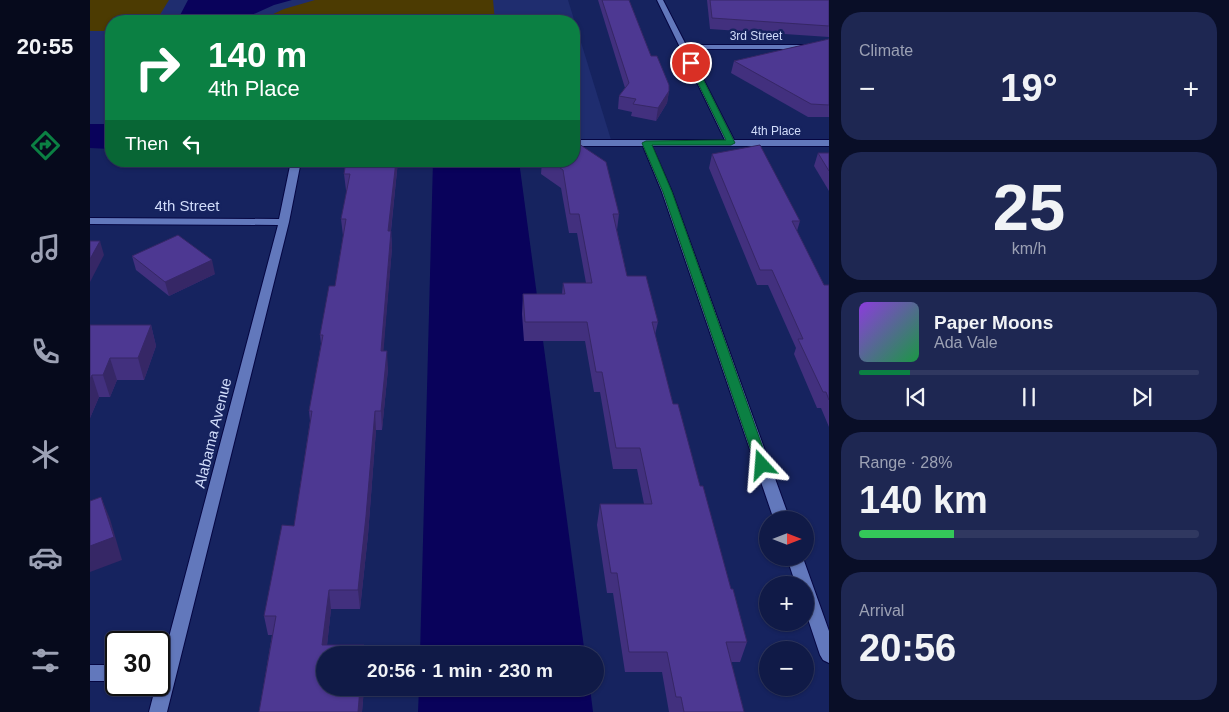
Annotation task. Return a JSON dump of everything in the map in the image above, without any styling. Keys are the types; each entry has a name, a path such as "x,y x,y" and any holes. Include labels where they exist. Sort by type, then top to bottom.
{"street":[{"path":"660,0 731,143"},
{"name":"3rd Street","path":"683,47 829,47"},
{"name":"4th Place","path":"580,143 829,143"},
{"path":"646,143 667,192 779,511"},
{"name":"Alabama Avenue","path":"170,650 284,222 295,167"},
{"name":"4th Street","path":"90,221 284,222"},
{"path":"814,612 829,656"},
{"path":"90,673 105,672"},
{"name":"Alabama Avenue","path":"158,712 160,696"}],"shaded area":[{"path":"90,0 568,0 573,15 105,15 105,146 90,146"},
{"path":"90,0 169,0 160,15 105,15 105,31 90,31"},
{"path":"188,0 292,0 274,5 252,15 180,15"},
{"path":"315,0 493,0 494,15 271,15"},
{"path":"580,39 612,143 580,144"},
{"path":"90,124 105,124 105,149 90,148"},
{"path":"433,167 520,167 584,646 420,646"},
{"path":"419,696 591,696 593,712 418,712"}],"building":[{"path":"602,0 629,0 651,56 657,56 669,85 669,91 658,108 633,104 636,99 619,96 629,83"},
{"path":"710,0 829,0 829,26 712,18"},
{"path":"829,39 829,105 811,104 734,61"},
{"path":"580,145 606,162 619,214 613,214 627,276 646,276 658,322 652,322 673,404 678,404 700,486 703,486 747,642 726,642 744,712 684,712 681,697 676,697 667,652 629,652 617,573 611,573 600,504 652,504 640,448 616,448 602,372 596,372 587,322 525,322 523,294 565,294 563,283 592,283 579,214 570,214 563,170 559,167 580,167"},
{"path":"760,145 800,221 792,221 824,285 829,285 829,400 826,392 823,392 798,339 803,339 772,270 760,270 712,154"},
{"path":"818,153 829,153 829,171"},
{"path":"345,167 395,167 388,231 391,231 381,351 387,351 381,411 375,411 358,590 329,590 322,645 364,646 316,646 316,696 359,696 358,712 259,712 276,616 264,616 282,525 294,526 312,411 309,411 323,335 320,335 329,286 335,286 346,219 341,219 350,174 344,174"},
{"path":"178,235 212,260 165,282 132,256"},
{"path":"90,241 100,241 90,259"},
{"path":"90,325 151,325 138,358 110,358 103,375 92,375 90,379"},
{"path":"101,497 114,537 90,546 90,501"}],"route":[{"path":"691,63 731,143 646,143 667,192 762,465"}]}
